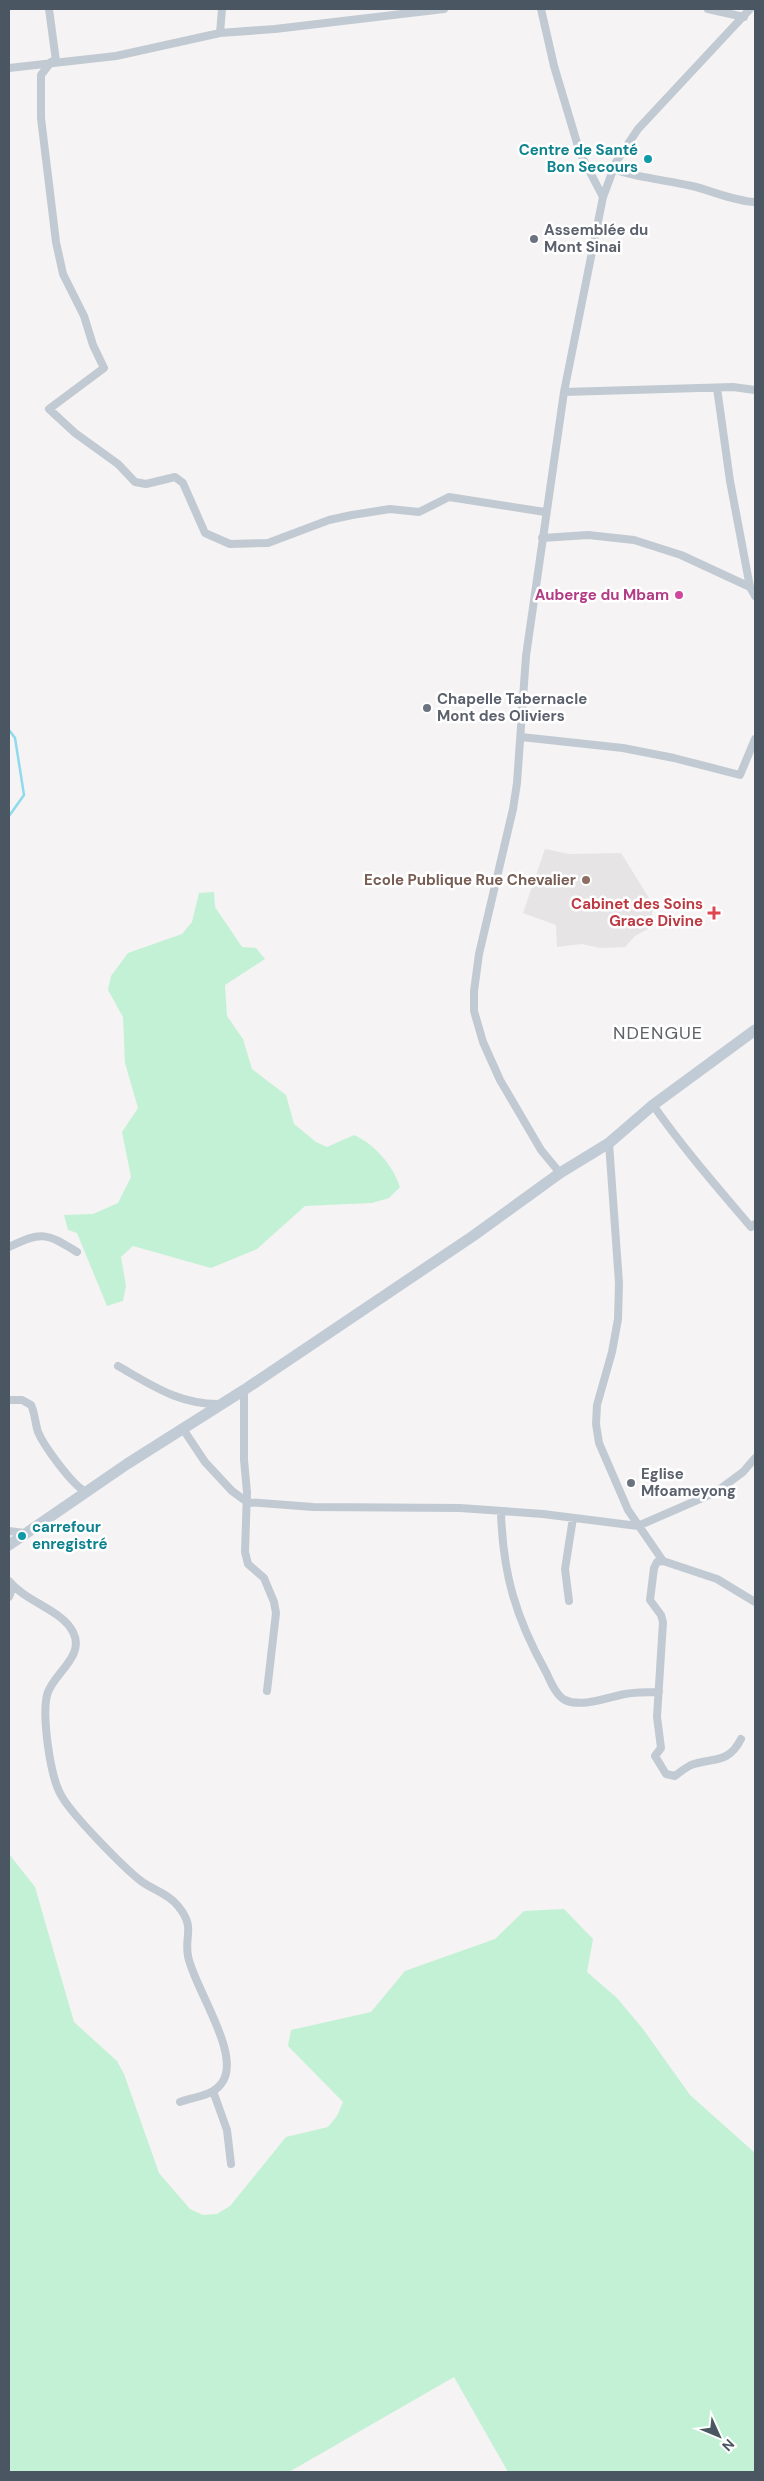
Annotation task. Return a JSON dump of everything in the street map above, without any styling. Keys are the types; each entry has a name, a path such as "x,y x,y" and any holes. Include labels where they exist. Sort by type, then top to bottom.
{"main road":[{"path":"9,1545 86,1492 244,1390 473,1236 560,1173 608,1143 654,1104 755,1030"}],"street":[{"path":"49,9 54,61 42,75 42,118 56,242 63,274 84,316 93,344 104,368 50,409 74,433 118,464 135,482 146,484 169,477 179,479 183,483 205,532 230,544 268,543 329,520 352,515 390,509 419,512 449,497 545,512"},
{"path":"220,33 222,9"},
{"path":"9,68 54,61 116,56 220,33 275,29 444,9"},
{"path":"541,9 554,66 580,153 603,197"},
{"path":"708,9 744,17"},
{"path":"560,1173 542,1150 500,1080 483,1042 474,1011 475,981 479,954 513,809 521,737 526,656 545,512 564,392 603,197 613,170 638,129 750,9"},
{"path":"613,170 638,178 658,178 707,189 741,201 755,202"},
{"path":"564,392 717,388 755,390"},
{"path":"717,388 730,481 750,587 755,596"},
{"path":"542,538 588,535 634,540 681,555 750,587"},
{"path":"521,737 624,748 674,758 740,775 755,739"},
{"path":"654,1104 674,1134 754,1227"},
{"path":"608,1143 618,1246 618,1320 612,1352 597,1405 596,1424 599,1442 607,1465 638,1526 663,1561"},
{"path":"9,1247 30,1236 51,1236 77,1252"},
{"path":"118,1366 178,1399 203,1405 223,1404"},
{"path":"244,1390 244,1460 247,1502 246,1560 264,1578 274,1602 276,1613 267,1691"},
{"path":"9,1400 22,1400 30,1405 42,1442 64,1472 80,1489 86,1492"},
{"path":"183,1429 205,1462 232,1491 247,1502 313,1507 460,1508 638,1526 716,1492 742,1472 755,1458"},
{"path":"501,1513 503,1556 511,1595 532,1647 558,1694 565,1700 578,1702 639,1692 659,1692"},
{"path":"569,1601 565,1569 573,1518"},
{"path":"9,1531 24,1533"},
{"path":"741,1739 733,1751 720,1759 692,1765 675,1776 668,1776 657,1763 655,1756 661,1748 656,1725 662,1622 661,1615 650,1600 654,1568 657,1562 663,1561 717,1579 755,1602"},
{"path":"9,1597 11,1584"},
{"path":"11,1584 21,1594 64,1620 74,1633 76,1646 47,1694 50,1768 62,1798 79,1819 133,1875 174,1901 185,1917 190,1930 188,1956 225,2048 225,2075 222,2084 213,2091 180,2102"},
{"path":"213,2091 226,2130 231,2164"}],"shaded area":[{"name":"Ecole Publique Rue Chevalier","path":"545,849 569,854 621,853 654,906 648,929 635,936 625,947 600,948 582,944 557,947 556,925 523,913"}],"green space":[{"path":"214,892 215,907 242,947 256,948 265,959 225,985 227,1016 243,1039 252,1069 286,1095 294,1124 316,1142 327,1147 354,1135 369,1144 382,1156 393,1171 400,1187 389,1198 372,1203 305,1206 257,1249 211,1268 133,1246 121,1257 126,1286 123,1301 107,1306 77,1233 68,1230 64,1215 93,1214 118,1203 131,1177 122,1132 138,1108 125,1063 123,1017 108,990 111,976 128,953 182,934 192,922 199,893"},
{"path":"9,1854 35,1887 74,2022 117,2061 124,2074 159,2173 190,2209 203,2215 217,2214 230,2206 286,2137 328,2127 337,2116 343,2102 288,2046 291,2030 371,2012 405,1971 495,1939 524,1911 564,1909 593,1939 587,1972 617,1998 643,2029 690,2095 755,2153 755,2472 508,2472 454,2377 289,2472 9,2472"}],"waterway":[{"path":"9,730 15,738 24,795 9,816"}],"place":[{"name":"Centre de Santé Bon Secours","path":"648,159"},
{"name":"Assemblée du Mont Sinai","path":"534,239"},
{"name":"Auberge du Mbam","path":"679,595"},
{"name":"Chapelle Tabernacle Mont des Oliviers","path":"427,708"},
{"name":"Ecole Publique Rue Chevalier","path":"586,880"},
{"name":"Cabinet des Soins Grace Divine","path":"714,913"},
{"name":"Eglise Mfoameyong","path":"631,1483"},
{"name":"carrefour enregistré","path":"22,1536"}],"district":[{"name":"NDENGUE","path":"658,1033"}]}
